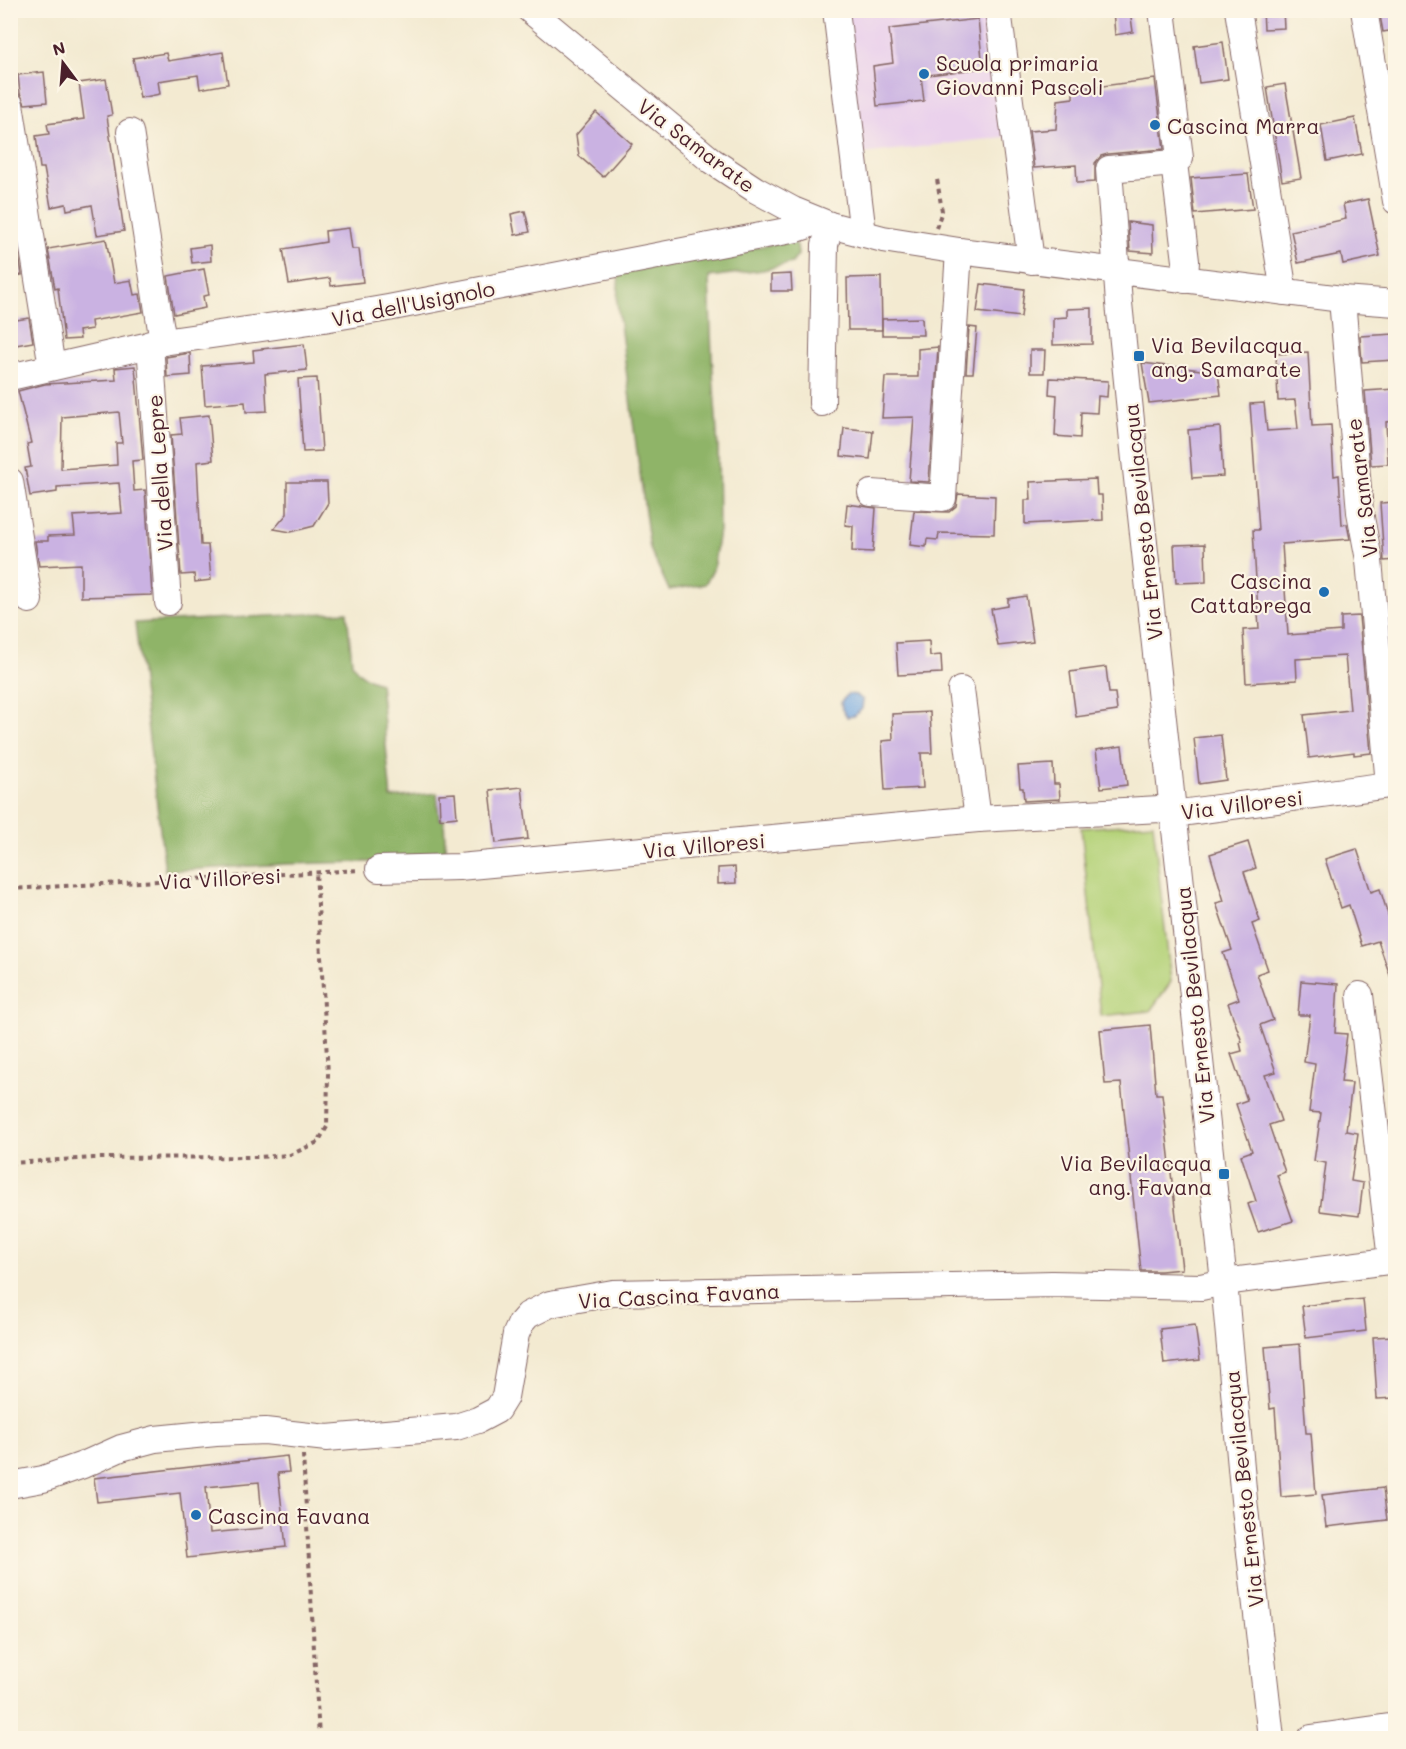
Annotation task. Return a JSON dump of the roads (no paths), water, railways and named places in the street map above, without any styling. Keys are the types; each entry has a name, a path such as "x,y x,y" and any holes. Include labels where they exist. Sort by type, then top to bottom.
{"street":[{"name":"Via Samarate","path":"530,10 712,161 756,190 822,222 863,234 959,251 1342,299 1395,303"},
{"path":"837,10 863,234"},
{"path":"998,10 1031,261"},
{"path":"1162,10 1180,158 1174,163 1186,261 1185,280"},
{"path":"1238,10 1284,292"},
{"path":"1364,10 1395,201"},
{"path":"10,104 52,367"},
{"name":"Via della Lepre","path":"130,132 156,343 168,602"},
{"name":"Via Ernesto Bevilacqua","path":"1174,163 1109,169 1135,460 1224,1282 1241,1478 1271,1738"},
{"name":"Via dell'Usignolo","path":"10,377 156,343 388,308 797,229 822,222"},
{"path":"822,222 825,245 822,403"},
{"path":"871,493 943,498 959,251"},
{"name":"Via Samarate","path":"1342,299 1360,512 1369,560 1392,785"},
{"path":"10,481 29,600"},
{"path":"961,690 978,819"},
{"name":"Via Villoresi","path":"379,869 459,867 978,819 1160,809 1173,814 1392,785"},
{"path":"1360,995 1393,1260"},
{"name":"Via Cascina Favana","path":"10,1485 43,1479 121,1448 155,1439 265,1431 327,1438 456,1426 478,1420 496,1410 505,1396 516,1334 521,1323 536,1310 575,1298 613,1293 1052,1284 1201,1287 1393,1260"},
{"path":"1311,1738 1395,1726"}],"water":[{"path":"848,694 856,695 863,700 862,709 854,716 847,717 841,702"}],"place":[{"name":"Scuola primaria Giovanni Pascoli","path":"924,74"},
{"name":"Cascina Marra","path":"1155,125"},
{"name":"Via Bevilacqua ang. Samarate","path":"1139,356"},
{"name":"Cascina Cattabrega","path":"1324,592"},
{"name":"Via Bevilacqua ang. Favana","path":"1224,1174"},
{"name":"Cascina Favana","path":"196,1515"}]}
